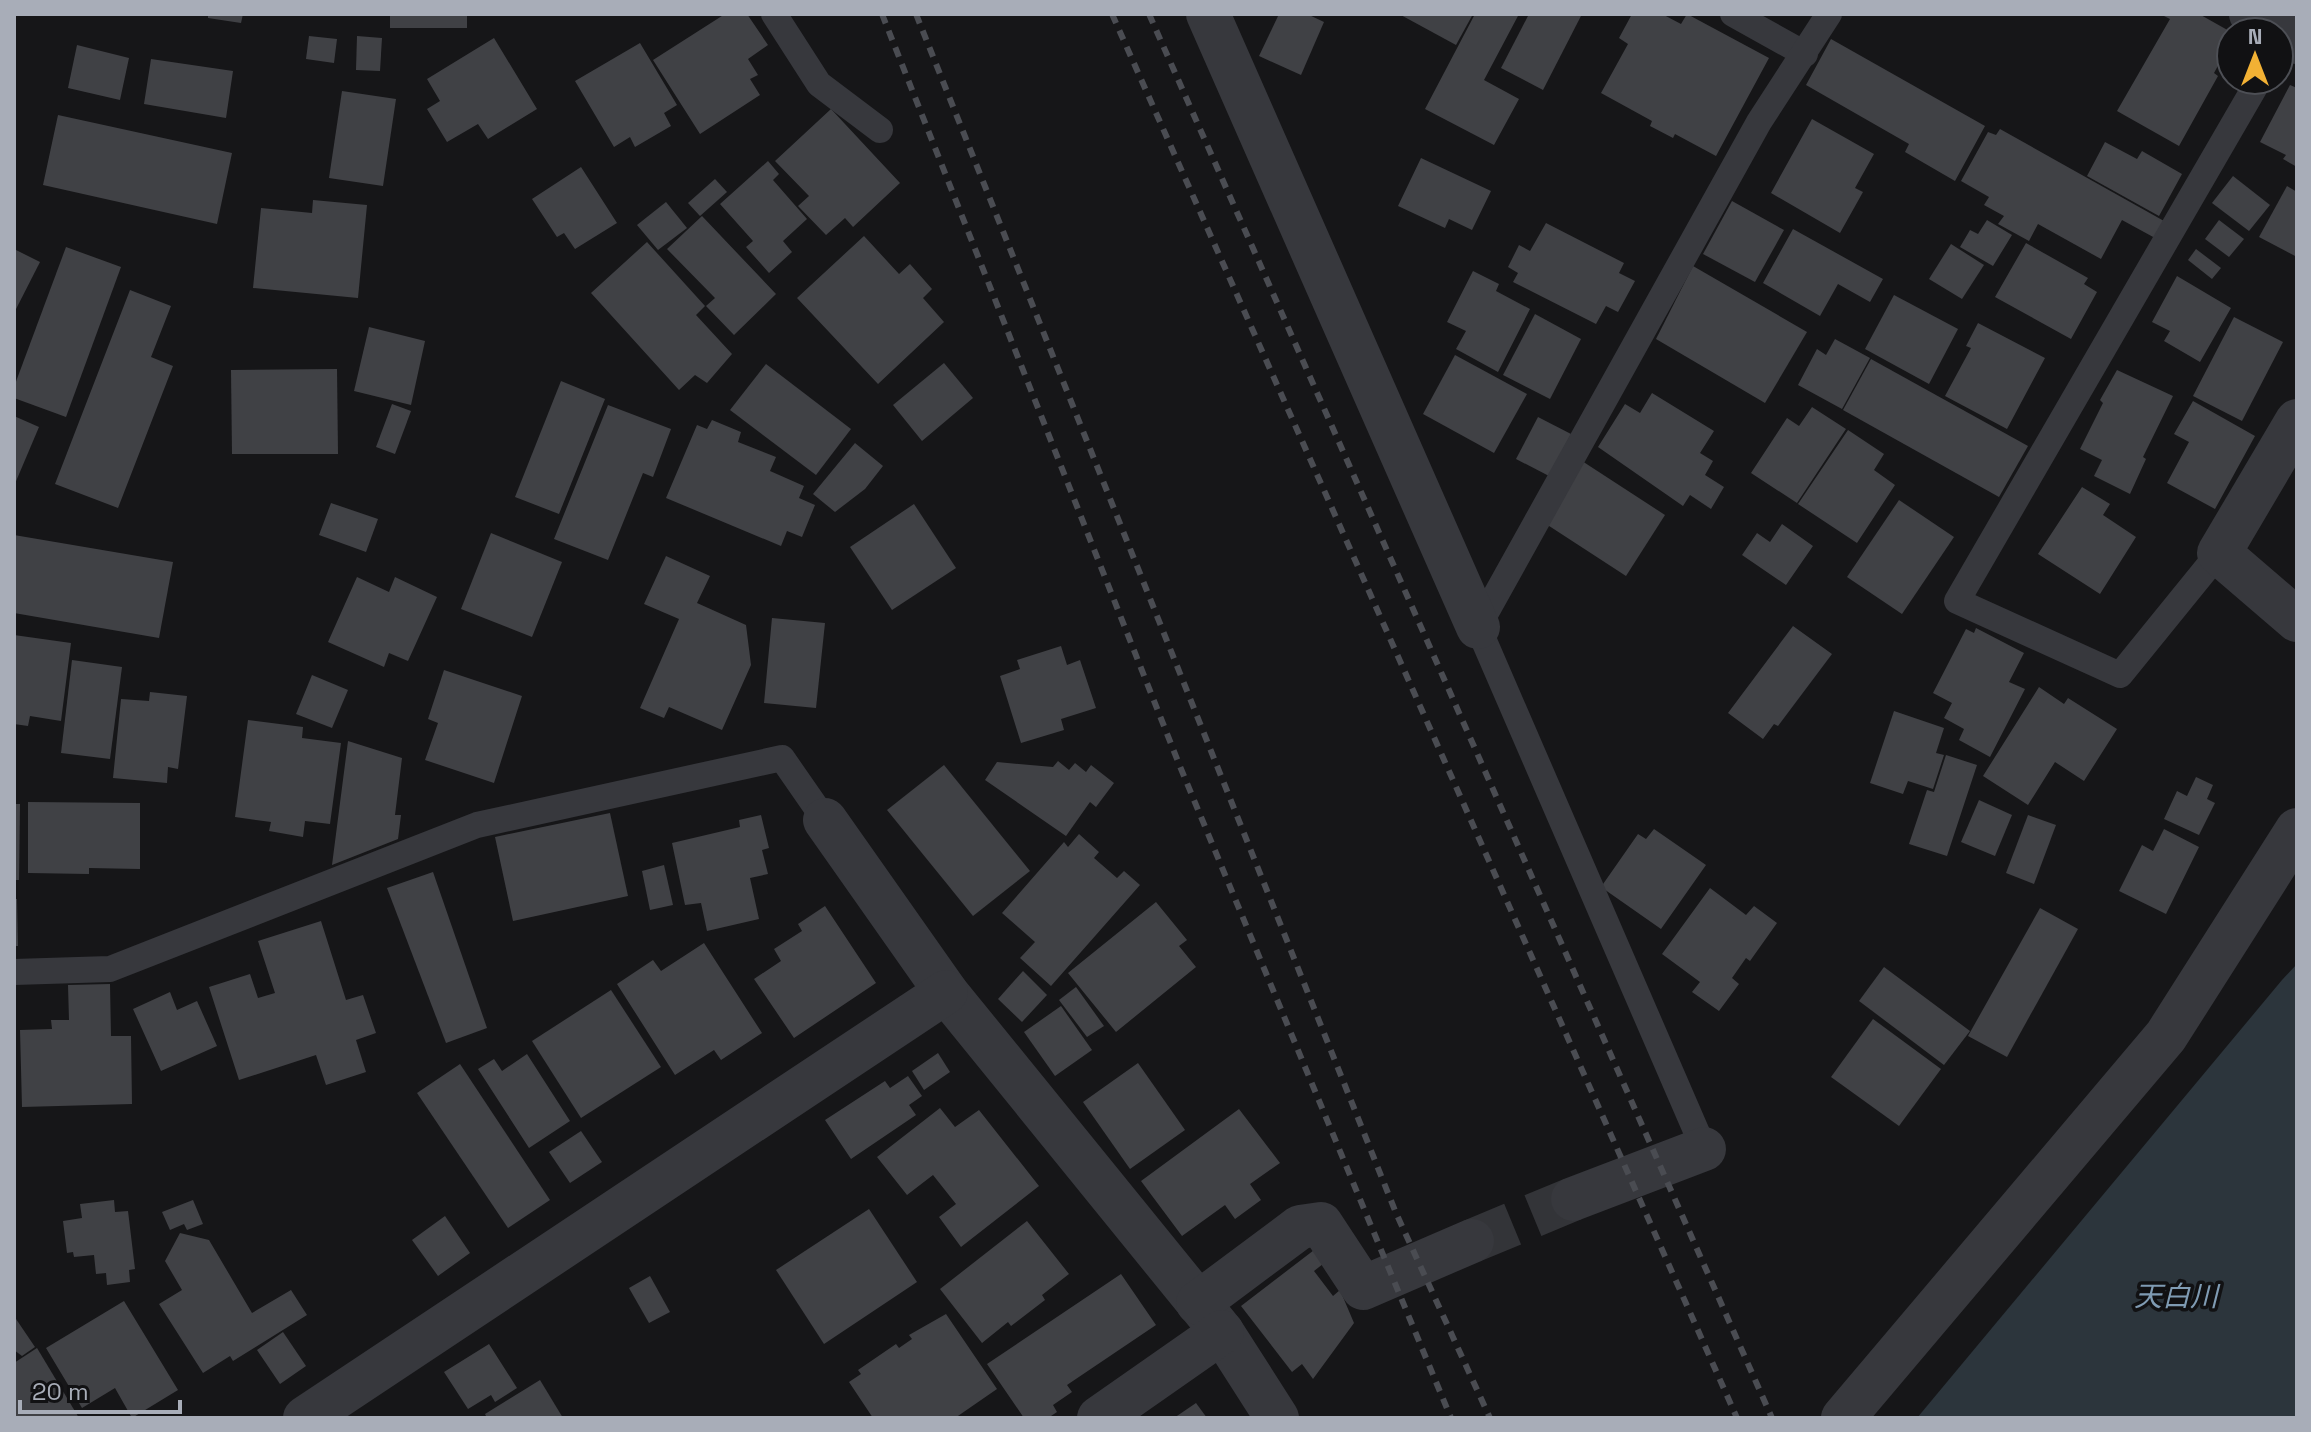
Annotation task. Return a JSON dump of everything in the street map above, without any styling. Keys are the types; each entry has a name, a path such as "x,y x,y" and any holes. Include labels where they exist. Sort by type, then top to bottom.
{"street":[{"path":"1208,14 1478,627"},
{"path":"2297,421 2219,553 2297,620"},
{"path":"825,820 946,992 1210,1318 1277,1418"},
{"path":"1843,1418 2166,1036 2297,830"},
{"path":"305,1418 946,992"},
{"path":"1573,1199 1704,1149"},
{"path":"1099,1418 1210,1318 1300,1227 1321,1224 1363,1288 1472,1241"}],"lane":[{"path":"774,14 819,84 880,130"},
{"path":"1733,14 1805,54"},
{"path":"1704,1149 1478,627 1751,136 1829,14"},
{"path":"2219,553 2120,675 1957,601 2250,96"},
{"path":"14,972 110,969 477,825 782,758 825,820"}],"water":[{"name":"天白川","path":"2297,964 2297,1418 1917,1418 2282,980"}],"building":[{"path":"208,14 243,14 241,23 208,18"},
{"path":"390,14 467,14 467,28 390,28"},
{"path":"725,14 747,14 768,45 748,59 758,75 750,79 760,95 700,134 653,60"},
{"path":"1279,14 1307,14 1324,22 1301,75 1259,56"},
{"path":"1399,14 1473,14 1456,45"},
{"path":"1475,14 1519,14 1484,80 1519,99 1494,145 1425,109"},
{"path":"1529,14 1582,14 1543,90 1501,68"},
{"path":"1632,14 1662,14 1681,24 1687,14 1769,58 1716,156 1675,134 1673,138 1650,126 1652,121 1601,93 1628,44 1619,38"},
{"path":"2160,14 2199,14 2215,23 2215,81 2179,146 2117,111 2170,19"},
{"path":"309,36 337,39 334,63 306,59"},
{"path":"357,36 382,38 380,71 356,70"},
{"path":"494,38 537,109 488,139 478,124 447,142 427,109 440,101 427,79"},
{"path":"1831,39 1985,126 1955,181 1905,152 1909,144 1806,85"},
{"path":"640,43 677,105 664,113 671,126 635,147 630,137 614,147 575,81"},
{"path":"77,45 129,58 120,100 68,88"},
{"path":"151,59 233,71 226,118 144,104"},
{"path":"2297,88 2297,167 2283,159 2286,155 2260,142 2284,96 2295,96"},
{"path":"342,91 396,99 383,186 329,178"},
{"path":"831,109 900,183 853,227 845,218 826,235 798,206 809,196 775,161"},
{"path":"58,115 232,153 217,224 43,185"},
{"path":"1812,119 1874,154 1855,188 1863,192 1840,233 1771,193"},
{"path":"2000,129 2164,221 2155,238 2122,220 2101,259 2038,224 2029,241 1998,224 2004,216 1984,205 1989,197 1961,181 1988,132 1996,135"},
{"path":"2105,142 2137,159 2142,151 2182,174 2159,216 2087,176"},
{"path":"1421,158 1491,191 1472,230 1449,219 1445,228 1398,206"},
{"path":"768,161 779,174 773,180 807,219 783,241 792,252 769,273 746,247 753,241 720,204"},
{"path":"581,167 617,223 575,249 564,233 557,237 532,199"},
{"path":"2233,176 2270,205 2249,231 2212,203"},
{"path":"715,179 727,192 700,216 688,203"},
{"path":"2287,186 2297,192 2297,257 2259,237"},
{"path":"313,200 367,205 358,298 253,288 261,208 312,213"},
{"path":"1732,201 1784,230 1755,282 1703,254"},
{"path":"666,202 687,228 658,250 637,225"},
{"path":"702,216 776,294 734,335 706,306 715,298 667,249"},
{"path":"1987,220 2012,235 1993,266 1960,247 1970,230 1978,234"},
{"path":"2219,220 2244,239 2229,257 2205,239"},
{"path":"1546,223 1624,263 1619,273 1635,281 1618,312 1606,306 1596,324 1513,282 1518,273 1508,267 1519,245 1530,251"},
{"path":"1793,229 1883,279 1870,302 1838,284 1820,316 1763,283"},
{"path":"864,236 899,274 910,264 932,289 923,298 944,322 878,384 797,298"},
{"path":"647,242 705,306 696,315 732,354 707,383 695,375 679,390 591,293"},
{"path":"2026,243 2088,278 2084,284 2097,292 2071,339 1995,297"},
{"path":"1951,244 1984,265 1962,299 1929,279"},
{"path":"66,247 121,267 66,417 14,398 14,387"},
{"path":"14,249 40,262 14,313"},
{"path":"2196,249 2221,268 2212,279 2188,260"},
{"path":"1693,266 1807,332 1765,403 1656,339"},
{"path":"1473,271 1499,284 1496,291 1530,309 1498,372 1456,349 1466,331 1447,322"},
{"path":"2177,276 2231,308 2200,362 2164,341 2170,331 2152,322"},
{"path":"130,290 171,306 151,357 173,366 118,508 55,484"},
{"path":"1894,295 1958,329 1929,384 1865,349"},
{"path":"1535,314 1581,339 1550,399 1503,375"},
{"path":"2234,317 2283,342 2242,421 2193,396"},
{"path":"1978,323 2045,358 2007,429 1945,396 1971,348 1966,346"},
{"path":"369,327 425,341 411,405 354,391"},
{"path":"1835,339 1870,358 1842,409 1798,385 1817,349 1826,355"},
{"path":"1455,355 1527,394 1494,453 1423,414"},
{"path":"1871,359 2028,446 1999,497 1843,410"},
{"path":"944,363 973,398 922,441 893,405"},
{"path":"766,364 851,429 816,475 730,410"},
{"path":"337,369 338,454 232,454 231,370"},
{"path":"2117,370 2173,396 2143,457 2146,459 2130,494 2094,476 2102,460 2080,449 2103,403 2100,400"},
{"path":"561,381 605,399 559,514 515,497"},
{"path":"1652,393 1714,431 1700,453 1713,461 1705,475 1724,487 1711,509 1690,495 1683,506 1598,447 1625,404 1640,413"},
{"path":"2193,401 2255,436 2215,509 2167,483 2189,442 2174,434"},
{"path":"392,404 411,411 395,454 376,447"},
{"path":"608,405 671,429 653,477 643,473 608,560 554,539"},
{"path":"1812,407 1846,429 1797,503 1751,473 1787,418 1799,426"},
{"path":"14,416 39,427 14,486"},
{"path":"1538,417 1571,434 1549,476 1516,459"},
{"path":"712,420 741,432 738,442 776,457 770,471 804,486 799,498 815,505 802,537 787,531 781,546 666,498 697,425 707,429"},
{"path":"1848,430 1884,454 1874,470 1895,485 1857,543 1798,504"},
{"path":"855,443 883,466 865,489 835,512 813,494"},
{"path":"1582,461 1665,515 1626,576 1543,522"},
{"path":"2082,487 2110,504 2103,515 2136,537 2100,594 2038,554"},
{"path":"1899,500 1954,537 1902,614 1847,577"},
{"path":"331,503 378,519 366,552 319,535"},
{"path":"914,504 956,568 892,610 850,547"},
{"path":"1782,524 1813,546 1786,585 1742,555 1757,533 1770,542"},
{"path":"491,533 562,562 532,637 461,609"},
{"path":"14,535 173,562 159,638 14,613"},
{"path":"666,556 710,576 697,603 746,625 751,665 722,730 669,707 664,718 640,708 679,619 644,604"},
{"path":"357,577 389,592 395,577 437,597 408,661 389,653 384,667 328,642"},
{"path":"772,618 825,623 816,708 764,703"},
{"path":"1793,626 1832,654 1778,726 1774,724 1763,739 1728,713"},
{"path":"1976,628 2024,653 2009,682 2025,689 1990,757 1959,740 1964,729 1944,718 1952,703 1933,693 1966,629 1974,633"},
{"path":"14,635 71,643 61,721 30,716 28,726 14,724"},
{"path":"1061,646 1067,665 1080,660 1096,708 1061,719 1064,730 1021,743 1000,676 1020,669 1017,660"},
{"path":"72,660 122,667 110,759 61,753"},
{"path":"444,670 522,696 494,783 425,760 438,723 428,719"},
{"path":"312,675 348,690 332,728 296,714"},
{"path":"2039,687 2064,704 2068,698 2117,729 2084,781 2055,762 2028,805 1983,776"},
{"path":"150,692 187,696 178,769 168,767 167,783 113,778 121,699 149,701"},
{"path":"1894,711 1944,728 1936,753 1944,755 1933,789 1908,781 1903,794 1870,783"},
{"path":"248,720 303,727 302,738 341,743 330,824 305,821 303,837 269,831 271,822 235,817"},
{"path":"348,741 402,758 395,815 401,815 398,839 332,865"},
{"path":"1946,755 1977,765 1947,856 1909,844 1927,790 1934,792"},
{"path":"1058,761 1069,770 1075,763 1086,772 1091,765 1114,783 1096,807 1090,802 1066,836 985,780 997,762 1053,767"},
{"path":"944,765 1030,871 973,916 887,810"},
{"path":"2196,777 2213,785 2207,799 2215,803 2199,835 2164,819 2177,791 2187,796"},
{"path":"1979,800 2012,815 1995,856 1961,842"},
{"path":"28,802 140,803 140,869 89,868 89,874 28,873"},
{"path":"14,804 20,804 19,880 14,880"},
{"path":"610,813 628,896 513,921 495,837"},
{"path":"761,815 769,848 762,850 768,874 750,878 759,919 707,931 701,903 685,905 672,843 740,827 739,820"},
{"path":"2028,815 2056,825 2034,884 2006,873"},
{"path":"1654,829 1706,865 1661,929 1601,887 1638,834 1646,839"},
{"path":"2164,829 2199,847 2166,914 2119,891 2142,845 2153,851"},
{"path":"1079,834 1099,852 1094,858 1117,878 1124,871 1140,885 1051,986 1020,958 1035,942 1002,913 1064,842 1068,847"},
{"path":"664,865 673,905 650,910 642,871"},
{"path":"433,872 487,1028 446,1043 387,888"},
{"path":"1710,888 1746,915 1754,906 1777,923 1750,961 1746,958 1732,978 1739,984 1719,1011 1692,992 1700,982 1662,954"},
{"path":"14,899 17,899 18,946 14,946"},
{"path":"1156,902 1187,940 1179,946 1196,967 1116,1032 1068,973"},
{"path":"825,906 876,983 794,1038 754,979 781,961 774,949 802,931 798,924"},
{"path":"2040,908 2078,929 2007,1057 1968,1036"},
{"path":"321,921 346,1000 363,995 376,1033 356,1040 366,1072 326,1085 316,1055 239,1080 209,987 250,974 258,998 275,993 258,941"},
{"path":"704,943 762,1033 721,1060 714,1050 675,1075 617,984 653,960 661,971"},
{"path":"1884,967 1970,1031 1944,1065 1859,1001"},
{"path":"1023,971 1047,995 1022,1022 998,999"},
{"path":"110,984 111,1036 131,1036 132,1104 22,1107 20,1030 52,1029 51,1020 69,1020 68,985"},
{"path":"1076,987 1104,1026 1087,1037 1059,1000"},
{"path":"611,990 661,1067 581,1118 532,1041"},
{"path":"170,992 177,1010 197,1001 217,1046 161,1071 133,1009"},
{"path":"1061,1006 1092,1050 1055,1076 1024,1032"},
{"path":"1873,1019 1941,1069 1899,1126 1831,1077"},
{"path":"938,1053 950,1072 924,1090 912,1071"},
{"path":"527,1054 570,1121 529,1148 478,1069 494,1059 502,1071"},
{"path":"1138,1063 1185,1130 1130,1169 1083,1102"},
{"path":"460,1064 550,1200 508,1228 417,1093"},
{"path":"908,1076 922,1096 909,1105 916,1115 851,1159 825,1120 885,1081 890,1088"},
{"path":"940,1108 955,1127 979,1110 1039,1186 961,1247 939,1217 956,1204 933,1175 907,1195 877,1157"},
{"path":"1239,1109 1280,1163 1250,1184 1261,1200 1235,1219 1225,1205 1182,1236 1141,1181"},
{"path":"581,1131 602,1162 570,1183 549,1152"},
{"path":"114,1200 115,1212 128,1211 135,1269 129,1270 130,1282 107,1285 106,1273 96,1274 94,1255 74,1257 73,1252 67,1253 63,1221 82,1218 80,1204"},
{"path":"193,1200 203,1224 187,1230 184,1224 170,1230 162,1212"},
{"path":"869,1209 917,1282 824,1344 776,1270"},
{"path":"445,1216 470,1253 438,1276 412,1240"},
{"path":"1027,1221 1069,1274 1042,1295 1045,1300 1011,1326 1008,1322 982,1343 940,1289"},
{"path":"180,1233 209,1240 252,1313 291,1290 307,1315 233,1361 230,1356 203,1373 159,1304 182,1290 165,1261"},
{"path":"1318,1247 1328,1260 1314,1271 1333,1296 1340,1290 1354,1323 1313,1379 1302,1364 1292,1372 1241,1306"},
{"path":"1121,1274 1156,1325 1067,1385 1072,1392 1053,1405 1057,1412 1048,1418 1024,1418 987,1364"},
{"path":"650,1276 670,1312 649,1323 629,1288"},
{"path":"124,1301 178,1390 132,1418 115,1388 82,1408 46,1348"},
{"path":"946,1314 997,1389 955,1418 873,1418 849,1382 861,1374 858,1370 896,1344 899,1348 912,1339 909,1335"},
{"path":"14,1316 35,1347 22,1356 14,1350"},
{"path":"283,1332 306,1366 280,1384 257,1350"},
{"path":"489,1344 517,1388 495,1402 491,1395 468,1409 444,1372"},
{"path":"37,1348 79,1418 14,1418 14,1363"},
{"path":"540,1380 563,1418 487,1418 485,1414"},
{"path":"1196,1403 1207,1418 1174,1418"}],"tunnel":[{"path":"1472,1241 1573,1199"}],"railway":[{"path":"882,14 1179,764 1451,1418"},
{"path":"916,14 1396,1213 1490,1418"},
{"path":"1112,14 1737,1418"},
{"path":"1149,14 1772,1418"}]}
